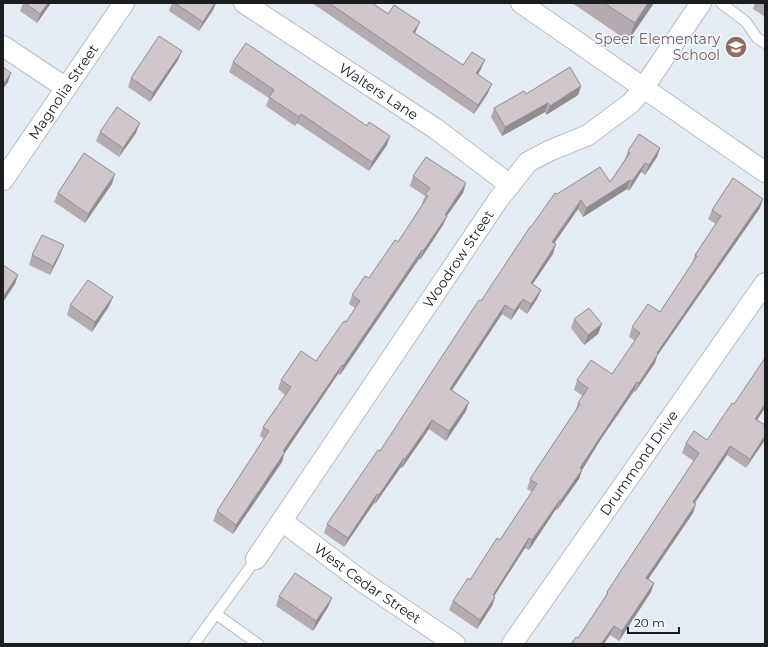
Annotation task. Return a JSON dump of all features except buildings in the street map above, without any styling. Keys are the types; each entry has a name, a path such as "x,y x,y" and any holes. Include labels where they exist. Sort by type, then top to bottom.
{"street":[{"name":"Magnolia Street","path":"3,180 124,3"},
{"name":"Walters Lane","path":"244,3 436,129 510,185"},
{"path":"521,3 765,172"},
{"name":"Woodrow Street","path":"256,559 498,200 528,162 549,151 588,135 631,103 644,87 701,3"},
{"path":"3,46 66,88"},
{"name":"Drummond Drive","path":"512,644 765,282"},
{"name":"West Cedar Street","path":"282,521 364,582 456,644"}],"lane":[{"path":"721,3 746,22 758,38 765,43"},
{"path":"194,644 256,559"},
{"path":"216,614 258,644"}],"place":[{"name":"Speer Elementary School","path":"736,47"}]}
